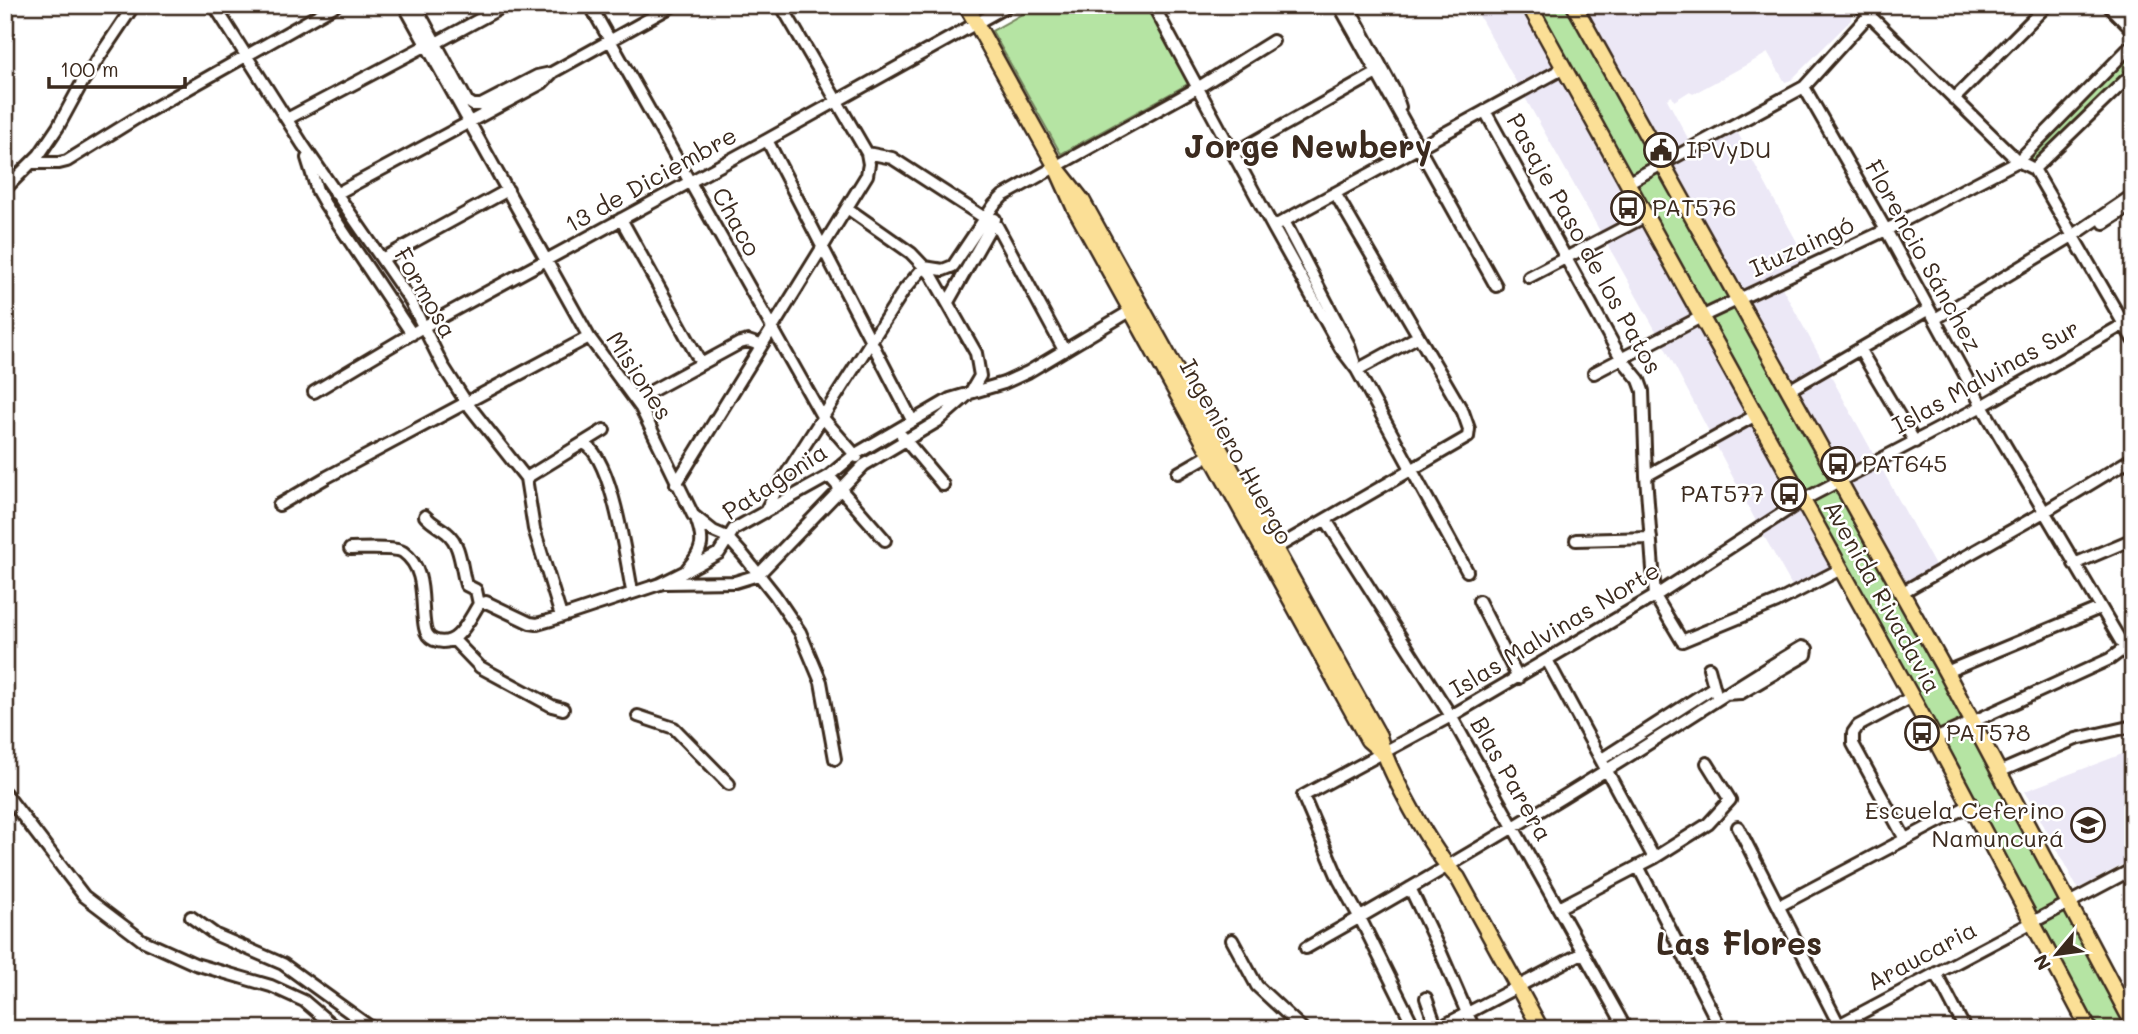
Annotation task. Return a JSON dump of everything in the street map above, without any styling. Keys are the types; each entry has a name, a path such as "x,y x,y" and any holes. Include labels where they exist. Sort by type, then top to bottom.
{"main road":[{"name":"Ingeniero Huergo","path":"966,5 1056,167 1074,207 1368,740 1384,754"},
{"name":"Avenida Rivadavia","path":"1529,5 1935,739 2089,1029"},
{"name":"Avenida Rivadavia","path":"1574,5 1972,720 2132,1022"},
{"name":"Ingeniero Huergo","path":"1056,167 1082,200 1276,548 1379,736 1384,754 1446,865 1450,881 1541,1029"},
{"name":"Ingeniero Huergo","path":"1515,990 1530,1029"},
{"path":"2117,1029 2132,1022"}],"street":[{"path":"5,189 32,163 58,127 83,81 134,5"},
{"name":"Formosa","path":"214,5 303,145 410,300 418,330 466,402 526,478 534,529 561,616"},
{"path":"32,163 67,161 336,5"},
{"name":"Misiones","path":"404,5 467,101 473,105 481,105 537,76 554,72"},
{"name":"Misiones","path":"415,5 469,121 589,337 635,400 676,484 696,518 727,537 775,594 800,632 821,682 835,759"},
{"path":"286,119 506,5"},
{"name":"Chaco","path":"590,5 823,418 864,465"},
{"path":"336,194 542,83 554,72 674,5"},
{"path":"676,484 867,175 867,153 781,5"},
{"name":"13 de Diciembre","path":"314,392 418,330 1009,5"},
{"path":"1153,5 1273,227 1341,349 1357,370 1467,571"},
{"path":"1339,5 1496,286"},
{"path":"1351,5 1351,11 1395,92 1402,117"},
{"path":"1859,5 2018,161 2035,169 2128,322 2133,340"},
{"path":"1627,183 1804,87 1878,5"},
{"path":"1954,99 2047,5"},
{"path":"2108,5 2133,30"},
{"path":"2120,5 2133,19"},
{"path":"948,302 998,201 1273,41"},
{"name":"Ituzaingó","path":"1594,373 1701,317 1886,230 2018,161 2133,44"},
{"path":"1273,227 1564,68"},
{"path":"2035,169 2133,73"},
{"path":"1233,154 1376,74"},
{"name":"Florencio Sánchez","path":"1804,87 1982,406 2074,564 2100,608 2129,645 2133,662"},
{"name":"Pasaje Paso de los Patos","path":"1485,111 1621,358 1639,380 1643,391 1646,476 1656,596 1682,641 1777,602 1841,569"},
{"path":"766,141 912,420"},
{"path":"303,145 317,190 325,204 418,330"},
{"path":"867,153 892,159 997,226 1065,350"},
{"path":"382,259 508,190"},
{"path":"1276,548 1468,437 1469,429 1463,412 1335,193"},
{"path":"1789,390 2074,235 2133,195"},
{"path":"2087,226 2103,223 2133,204"},
{"path":"662,583 736,582 758,576 864,465 938,421 971,393 980,376 976,353 938,284 911,253 847,208"},
{"path":"1529,277 1646,216"},
{"path":"621,219 701,363"},
{"path":"924,267 943,270 953,266 989,220"},
{"path":"1284,221 1348,343 1357,370"},
{"path":"765,512 778,487 904,290 924,267"},
{"name":"Patagonia","path":"479,604 486,602 537,624 662,583 719,553 734,529 829,476 854,455 912,420 950,399 1004,383 1132,310"},
{"name":"Islas Malvinas Sur","path":"1823,491 1982,406 2128,322"},
{"path":"279,505 589,337"},
{"path":"1357,370 1417,337"},
{"path":"635,400 740,343 748,341 760,345"},
{"path":"1860,350 1915,442"},
{"path":"1646,476 1756,415"},
{"path":"526,478 604,430"},
{"path":"896,430 943,485"},
{"path":"583,443 595,452 610,488 632,592"},
{"path":"1178,473 1211,454"},
{"path":"1901,593 2133,458"},
{"path":"829,476 885,540"},
{"name":"Islas Malvinas Norte","path":"1360,918 1339,880 1303,796 1384,754 1518,678 1656,596 1803,500 1823,491"},
{"path":"350,549 400,550 409,558 421,582 425,629 429,638 446,643 454,640 479,604 476,590 466,585 459,553 448,533 435,527 425,516"},
{"path":"684,572 701,550 702,536 696,518"},
{"name":"Blas Parera","path":"1326,520 1451,716 1626,1029"},
{"path":"1576,540 1651,538"},
{"path":"2074,564 2133,539"},
{"path":"1479,601 1518,678"},
{"path":"1945,673 2100,608"},
{"path":"454,640 480,667 552,706 563,709"},
{"path":"1935,739 2110,659 2129,645"},
{"path":"1604,764 1802,647 1807,649 1806,655 1741,693 1721,697"},
{"path":"1547,660 1654,858"},
{"path":"1709,668 1714,687 1721,697"},
{"path":"1306,948 1514,825 1714,687"},
{"path":"1905,839 1853,744 1853,733 1858,726 1912,697"},
{"path":"638,716 674,728 729,784"},
{"path":"1999,772 2076,739 2133,726"},
{"path":"1560,907 1654,858 1708,824 1730,800 1707,763"},
{"path":"5,793 83,896 142,940 195,964 271,986 304,1001 337,1029"},
{"path":"1779,906 1970,805"},
{"path":"1738,827 1837,1027"},
{"path":"1639,866 1721,1029"},
{"name":"Araucaria","path":"1837,1027 2133,869"},
{"path":"1410,888 1474,1029"},
{"path":"191,917 216,935 283,964 373,1029"},
{"path":"1360,918 1415,1029"},
{"path":"1232,940 1251,979 1303,1029"},
{"path":"1426,998 1437,1029 1584,952"},
{"path":"1936,972 1965,1029"}],"shaded area":[{"path":"1473,5 1844,5 1851,13 1851,20 1791,80 1785,82 1768,53 1693,94 1690,91 1674,101 1672,96 1667,99 1693,148 1734,126 1810,266 1779,282 1939,573 1901,593 1841,569 1796,593 1660,338"},
{"name":"Escuela Ceferino Namuncurá","path":"2125,753 2133,768 2133,859 2078,889 2025,791"}],"green space":[{"path":"1038,5 1147,5 1190,83 1061,154 992,31"},
{"path":"1529,5 1574,5 2133,1029 2089,1029"},
{"path":"2133,44 2133,73 2034,169 2018,161"}],"place":[{"name":"IPVyDU","path":"1661,150"},
{"name":"PAT576","path":"1628,208"},
{"name":"PAT645","path":"1838,464"},
{"name":"PAT577","path":"1789,494"},
{"name":"PAT578","path":"1922,733"},
{"name":"Escuela Ceferino Namuncurá","path":"2088,825"}],"district":[{"name":"Jorge Newbery","path":"1308,147"},
{"name":"Las Flores","path":"1739,944"}]}
